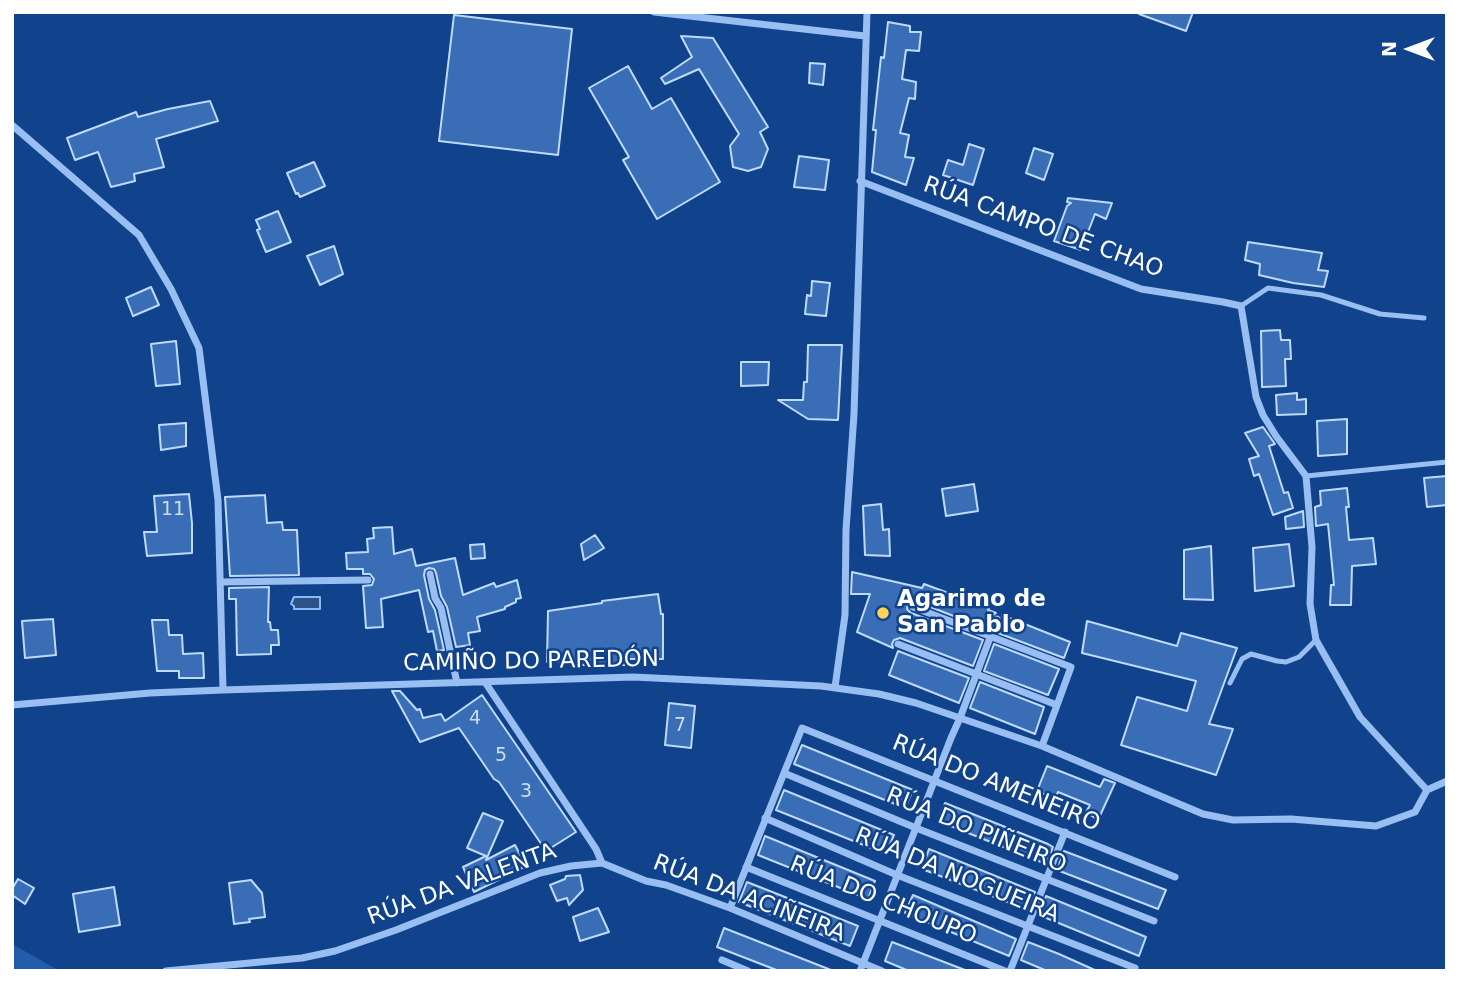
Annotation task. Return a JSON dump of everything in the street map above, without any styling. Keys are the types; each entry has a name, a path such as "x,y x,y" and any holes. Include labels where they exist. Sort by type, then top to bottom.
{"street":[{"path":"654,12 865,36"},
{"path":"835,687 845,615 867,12"},
{"path":"12,125 139,235 171,289 199,348 218,500 223,690"},
{"name":"RÚA CAMPO DE CHAO","path":"860,181 1141,289 1241,306"},
{"path":"1241,306 1256,397 1276,436 1307,476 1312,547 1310,604 1316,640 1360,717 1427,790 1447,782"},
{"path":"430,574 435,598 441,608 457,683"},
{"path":"220,582 368,580"},
{"path":"913,607 1072,667 1042,746"},
{"path":"862,967 997,619"},
{"path":"898,644 1057,705"},
{"name":"CAMIÑO DO PAREDÓN","path":"12,705 150,693 633,677 835,687 916,703 1042,746 1203,814 1233,820 1291,818 1376,826 1415,812 1427,790"},
{"name":"RÚA DA VALENTA","path":"166,971 302,958 335,951 540,873 602,863 596,849 485,682"},
{"name":"RÚA DO AMENEIRO","path":"783,774 802,728 1175,877"},
{"path":"730,908 783,774"},
{"name":"RÚA DO PIÑEIRO","path":"783,774 1154,922"},
{"name":"RÚA DA NOGUEIRA","path":"765,818 897,874 1135,968"},
{"path":"1007,971 1065,832"},
{"name":"RÚA DA ACIÑEIRA","path":"602,863 646,881 666,885 730,908 862,967 882,971"},
{"name":"RÚA DO CHOUPO","path":"746,867 1007,971"},
{"path":"722,960 748,971"}],"lane":[{"path":"1241,306 1268,288 1321,295 1380,314 1424,318"},
{"path":"1307,476 1447,462"},
{"path":"1230,683 1242,659 1251,654 1286,662 1300,657 1316,640"}],"shaded area":[{"path":"294,597 320,597 320,609 294,609 291,604"},
{"path":"12,944 58,970 12,971"}],"building":[{"path":"1139,12 1193,12 1186,31"},
{"path":"454,15 572,29 558,155 439,141"},
{"path":"888,22 910,26 910,32 921,32 919,51 906,50 902,79 916,82 915,99 909,98 900,133 909,135 905,157 914,158 906,185 872,172 876,130 873,130 881,57 884,58"},
{"path":"681,36 713,38 768,127 760,132 768,149 761,167 748,171 733,167 730,146 739,134 699,69 665,84 661,78 692,57"},
{"path":"810,63 825,64 823,85 809,83"},
{"path":"628,66 652,109 671,98 720,182 657,219 623,160 629,157 589,88"},
{"path":"210,101 218,121 156,139 164,167 134,174 135,181 111,187 98,152 75,160 67,138 136,112 138,117"},
{"path":"969,144 984,149 973,185 943,175 948,160 963,165"},
{"path":"1034,148 1053,154 1044,180 1026,173"},
{"path":"799,156 829,160 825,190 794,187"},
{"path":"314,162 325,186 300,197 287,173"},
{"path":"1068,198 1112,203 1106,219 1095,214 1081,250 1054,241 1067,206 1071,203 1067,202"},
{"path":"278,211 291,242 266,252 256,220"},
{"path":"1248,242 1322,253 1318,270 1328,271 1324,287 1259,275 1260,264 1245,260"},
{"path":"334,246 343,274 320,285 307,256"},
{"path":"812,281 830,283 826,316 805,314 807,295 811,296"},
{"path":"151,287 159,305 133,316 126,298"},
{"path":"1280,330 1281,340 1290,340 1291,359 1285,359 1286,386 1262,387 1261,331"},
{"path":"176,341 180,384 156,386 151,344"},
{"path":"808,345 842,345 838,420 808,419 778,400 803,400 804,382 807,382"},
{"path":"741,362 769,362 768,385 741,386"},
{"path":"1297,393 1297,400 1306,399 1306,414 1277,415 1276,395"},
{"path":"1347,419 1347,454 1318,456 1317,421"},
{"path":"186,423 186,446 161,450 159,425"},
{"path":"1263,427 1275,444 1269,446 1284,493 1288,492 1293,508 1273,515 1259,474 1254,476 1249,459 1259,456 1245,433"},
{"path":"1447,476 1447,505 1427,507 1424,478"},
{"path":"974,484 978,511 946,516 942,489"},
{"path":"1347,488 1349,540 1373,538 1376,564 1352,566 1351,605 1330,605 1331,585 1334,585 1328,524 1316,526 1315,507 1321,505 1320,491"},
{"path":"189,494 192,553 147,556 144,532 157,532 154,496"},
{"path":"265,495 267,523 282,522 283,530 297,530 299,575 230,576 225,497"},
{"path":"881,504 883,530 889,529 890,556 865,555 863,506"},
{"path":"1303,511 1304,527 1286,529 1285,517"},
{"path":"392,527 394,554 412,549 416,566 455,558 463,595 494,583 496,587 517,580 521,598 505,609 477,617 480,631 468,633 470,645 456,647 436,573 429,568 424,575 444,650 437,651 433,631 428,632 419,590 381,599 383,627 366,628 363,586 372,585 374,579 370,574 363,574 363,569 347,569 346,553 368,552 367,539 374,538 373,528"},
{"path":"595,535 604,548 584,560 581,544"},
{"path":"484,544 485,558 471,559 470,545"},
{"path":"1289,544 1294,586 1255,591 1253,548"},
{"path":"1211,546 1213,600 1184,599 1184,550"},
{"path":"852,572 922,588 924,584 996,613 987,629 915,601 908,604 907,609 911,613 983,640 973,666 900,638 894,640 893,648 857,632 870,594 851,594"},
{"path":"269,587 268,622 271,630 278,630 279,645 271,645 271,654 237,655 236,599 229,599 229,588"},
{"path":"658,594 663,614 663,659 625,659 625,665 547,662 548,611"},
{"path":"1002,615 1070,642 1064,658 998,633"},
{"path":"53,619 56,655 25,658 22,621"},
{"path":"152,620 168,620 169,635 182,635 183,654 203,653 204,678 179,678 179,671 157,671"},
{"path":"1087,621 1177,646 1181,633 1237,648 1209,724 1233,729 1216,775 1121,745 1137,697 1187,711 1196,681 1082,653"},
{"path":"994,644 1059,669 1048,695 984,671"},
{"path":"898,651 969,678 959,703 889,675"},
{"path":"980,682 1044,707 1035,734 970,708"},
{"path":"392,691 400,691 417,710 420,709 423,718 441,714 445,721 482,695 576,832 546,851 459,728 420,742"},
{"path":"669,703 695,706 691,748 665,745"},
{"path":"802,745 913,790 905,808 794,764"},
{"path":"1047,766 1100,787 1104,779 1115,783 1098,820 1086,812 1090,805 1058,792 1055,799 1037,791"},
{"path":"784,790 894,835 886,854 776,810"},
{"path":"945,803 1053,847 1046,864 938,821"},
{"path":"483,813 503,821 486,860 515,845 526,866 474,892 463,867 486,856 467,848"},
{"path":"765,836 875,881 868,899 758,855"},
{"path":"929,849 1035,892 1028,910 922,869"},
{"path":"1064,851 1166,890 1158,909 1057,870"},
{"path":"580,875 583,890 569,905 567,898 557,901 550,885 565,879 566,876"},
{"path":"18,879 34,888 25,904 12,895 12,889"},
{"path":"251,880 262,893 265,917 234,924 229,883"},
{"path":"747,882 858,926 850,946 739,902"},
{"path":"114,887 120,925 79,932 73,894"},
{"path":"913,895 1016,939 1009,956 905,913"},
{"path":"1046,896 1146,937 1139,956 1039,915"},
{"path":"598,908 609,932 580,941 573,917"},
{"path":"724,928 831,971 779,971 717,947"},
{"path":"892,942 965,971 909,971 885,961"},
{"path":"1028,942 1097,971 1047,971 1021,960"}],"place":[{"name":"Agarimo de San Pablo","path":"883,613"}]}
